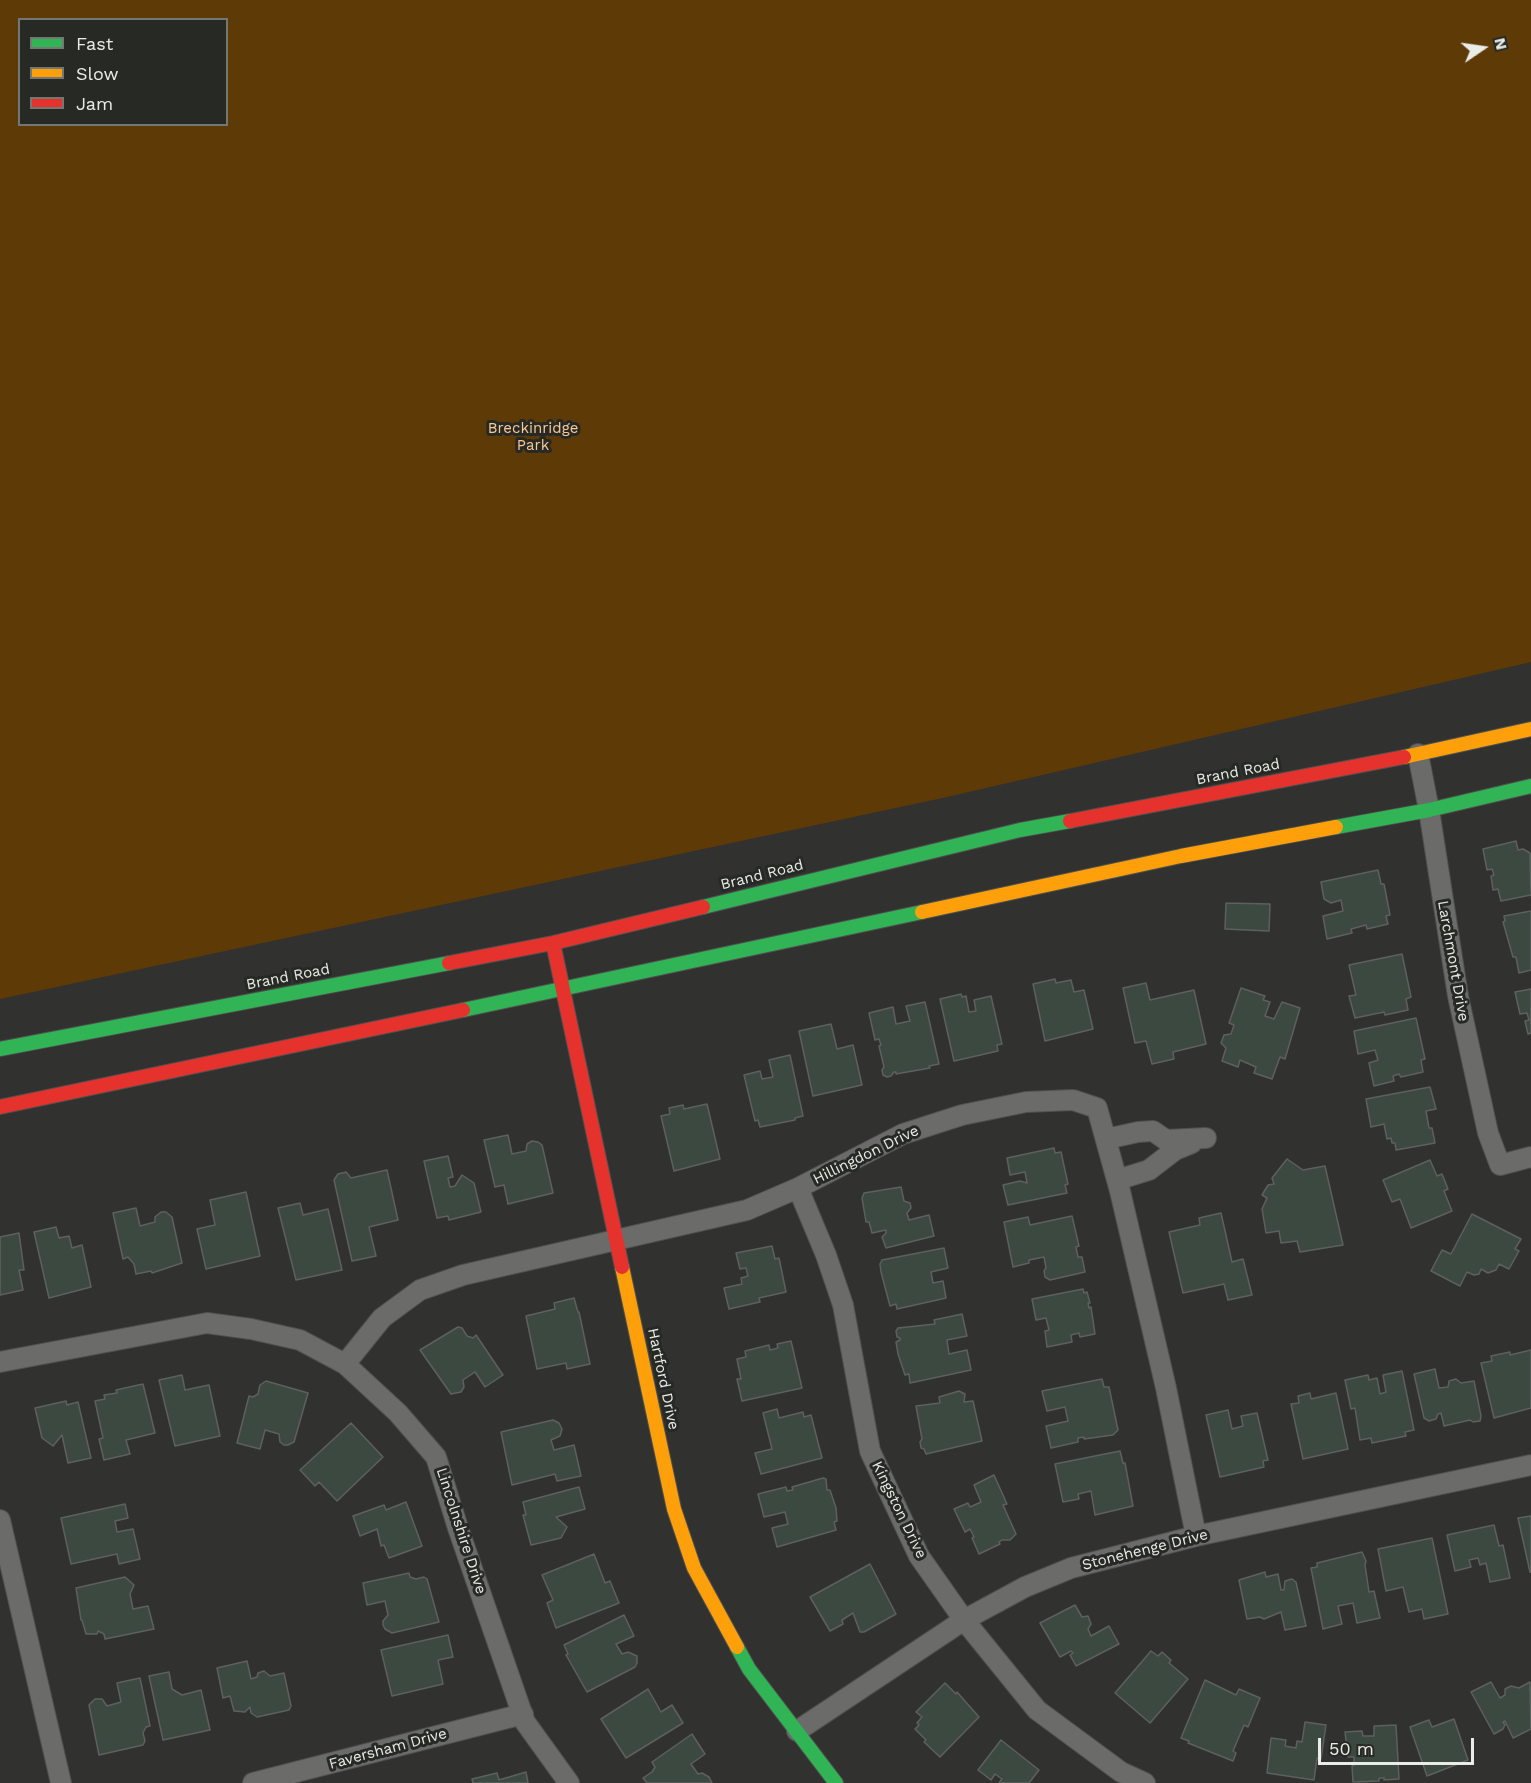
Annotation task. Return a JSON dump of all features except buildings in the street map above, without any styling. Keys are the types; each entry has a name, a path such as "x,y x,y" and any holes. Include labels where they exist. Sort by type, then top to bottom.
{"main road":[{"name":"Brand Road","path":"0,1049 553,943 1020,830 1418,754 1531,729"},
{"path":"0,1107 564,989 1181,856 1429,810 1531,786"},
{"name":"Hartford Drive","path":"553,943 674,1509 694,1568 749,1669 836,1783"}],"street":[{"name":"Larchmont Drive","path":"1418,754 1458,996 1488,1133 1500,1165 1531,1157"},
{"name":"Hillingdon Drive","path":"345,1364 382,1318 420,1290 463,1275 747,1210 798,1188 903,1134 962,1115 1026,1102 1072,1100 1097,1108 1106,1139 1163,1376 1196,1536"},
{"path":"1106,1139 1153,1131 1166,1140 1206,1138 1175,1150 1149,1170 1117,1180"},
{"name":"Kingston Drive","path":"798,1188 826,1255 843,1305 870,1451 919,1556 964,1620 1037,1710 1121,1772 1145,1783"},
{"name":"Lincolnshire Drive","path":"0,1362 207,1323 251,1329 300,1340 345,1364 398,1413 436,1457 525,1722 569,1783"},
{"name":"Stonehenge Drive","path":"797,1731 964,1620 1025,1587 1071,1568 1196,1536 1531,1465"},
{"path":"0,1520 61,1783"},
{"name":"Faversham Drive","path":"253,1783 523,1714"}],"green space":[{"name":"Breckinridge Park","path":"0,0 1531,0 1531,662 947,797 0,999"}],"traffic: fast":[{"path":"1336,827 1429,810 1531,786"},
{"path":"703,907 1020,830 1070,821"},
{"path":"463,1010 922,912"},
{"path":"0,1049 449,963"},
{"path":"737,1647 749,1669 836,1783"}],"traffic: slow":[{"path":"1404,757 1531,729"},
{"path":"922,912 1181,856 1336,827"},
{"path":"622,1267 674,1509 694,1568 737,1647"}],"traffic: jam":[{"path":"1070,821 1404,757"},
{"path":"449,963 553,943 703,907"},
{"path":"553,943 622,1267"},
{"path":"0,1107 463,1010"}]}
